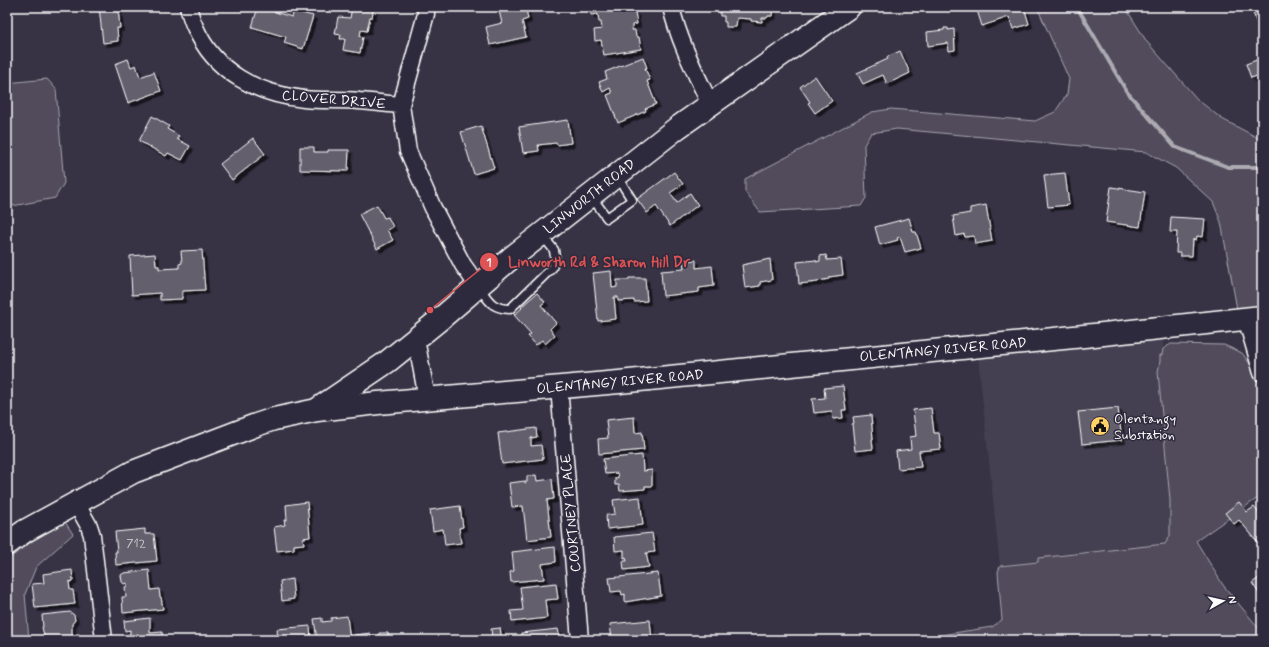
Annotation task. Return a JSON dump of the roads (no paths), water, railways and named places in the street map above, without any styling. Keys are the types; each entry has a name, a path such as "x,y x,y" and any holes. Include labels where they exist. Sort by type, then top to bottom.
{"main road":[{"name":"LINWORTH ROAD","path":"317,410 387,362 541,234 677,128 849,7"},
{"name":"OLENTANGY RIVER ROAD","path":"7,544 26,531 133,472 256,425 274,419 317,410 427,398 559,387 1094,335 1254,318"}],"street":[{"name":"CLOVER DRIVE","path":"188,7 195,28 206,47 231,74 241,80 271,93 304,99 358,100 401,105"},
{"path":"426,7 426,14 401,105 408,151 433,208 464,265 478,286"},
{"path":"671,7 675,25 683,46 710,104"},
{"path":"1254,318 1262,373"},
{"path":"416,339 427,398"},
{"name":"COURTNEY PLACE","path":"559,387 580,640"},
{"path":"76,503 89,526 92,535 104,640"}],"lane":[{"path":"590,195 607,218 632,200 616,175"},
{"path":"478,286 492,304 500,308 510,309 552,268 555,258 554,250 541,234"}],"waterway":[{"path":"1077,7 1127,92 1175,147 1228,167 1258,167 1262,172"}],"place":[{"name":"Linworth Rd & Sharon Hill Dr","path":"430,310"},
{"name":"Olentangy Substation","path":"1100,426"}]}
